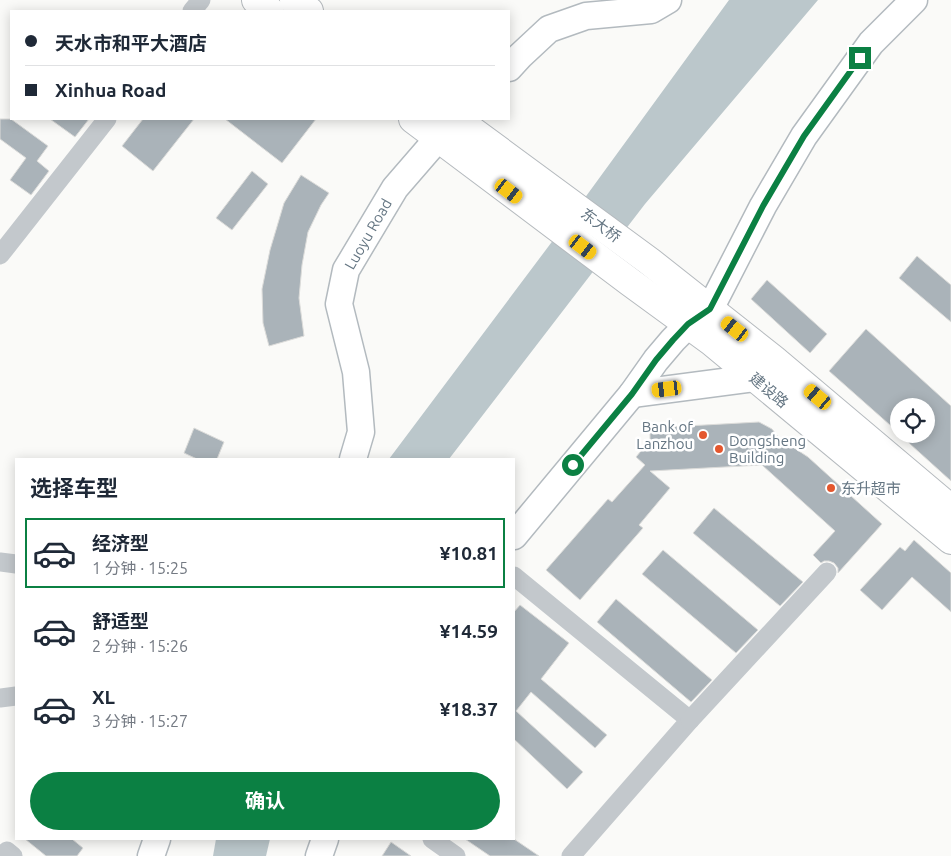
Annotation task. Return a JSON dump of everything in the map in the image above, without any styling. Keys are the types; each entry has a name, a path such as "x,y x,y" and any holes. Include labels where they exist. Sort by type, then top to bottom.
{"main road":[{"path":"256,0 269,10"},
{"path":"294,0 308,10"},
{"path":"510,48 535,23 570,8 587,7 621,0"},
{"path":"510,67 549,29 586,16 651,10 668,0"},
{"path":"698,310 751,200 792,133 866,34 897,0"},
{"path":"515,535 632,394 656,360 698,310 804,136 871,43 914,0"},
{"path":"419,120 450,125"},
{"name":"东大桥","path":"450,125 552,190 649,261"},
{"name":"东大桥","path":"450,125 537,212 630,282"},
{"name":"Luoyu Road","path":"353,458 361,432 356,372 339,304 346,270 394,188 450,125"},
{"name":"建设路","path":"649,261 698,310 754,378 951,540"},
{"name":"建设路","path":"630,282 698,310 773,359 951,510"},
{"path":"632,394 754,378"},
{"path":"150,856 157,840"},
{"path":"320,856 325,840"}],"street":[{"path":"193,10 201,0"},
{"path":"0,254 106,120"},
{"path":"0,562 15,564"},
{"path":"571,856 690,720 828,572"},
{"path":"515,577 690,720"},
{"path":"0,698 15,696"},
{"path":"433,840 456,856"}],"shaded area":[{"path":"729,0 818,0 645,204 450,458 390,458 584,199"},
{"path":"216,840 270,840 266,856 213,856"}],"building":[{"path":"0,119 10,119 48,146 37,161 49,171 31,195 10,180 26,158 0,139"},
{"path":"51,120 88,120 75,137"},
{"path":"142,120 193,120 153,171 122,146"},
{"path":"226,120 315,120 282,163"},
{"path":"252,171 268,184 232,230 216,218"},
{"path":"301,175 329,193 308,232 302,265 299,298 304,336 269,346 263,323 262,289 270,250 284,203"},
{"path":"917,256 951,285 951,322 899,278"},
{"path":"767,280 827,334 810,353 751,299"},
{"path":"866,329 951,406 951,481 909,443 935,443 935,398 890,398 890,425 829,371"},
{"path":"759,422 772,429 779,438 808,457 882,524 838,573 838,568 834,563 824,561 821,563 813,555 835,531 762,465 650,471 670,488 639,525 643,528 580,600 546,570 608,499 612,502 645,465 636,457 650,440 650,428"},
{"path":"194,428 224,442 217,458 195,458 184,453"},
{"path":"714,508 803,582 780,606 693,533"},
{"path":"914,540 951,573 951,612 912,577 882,610 860,590 900,547 905,551"},
{"path":"663,550 758,630 736,653 642,574"},
{"path":"616,599 712,680 691,702 597,622"},
{"path":"520,605 569,643 541,679 607,735 595,748 531,692 516,711 583,772 567,789 515,740 515,611"},
{"path":"26,840 73,840 83,848 77,856 46,856"},
{"path":"466,840 515,840 539,856 490,856"},
{"path":"391,842 411,856 382,856"}],"place":[{"name":"Bank of Lanzhou","path":"703,435"},
{"name":"Dongsheng Building","path":"719,449"},
{"name":"东升超市","path":"831,488"}],"route":[{"path":"573,465 632,394 673,340 688,324 710,309 763,206 804,136 860,58"}]}
